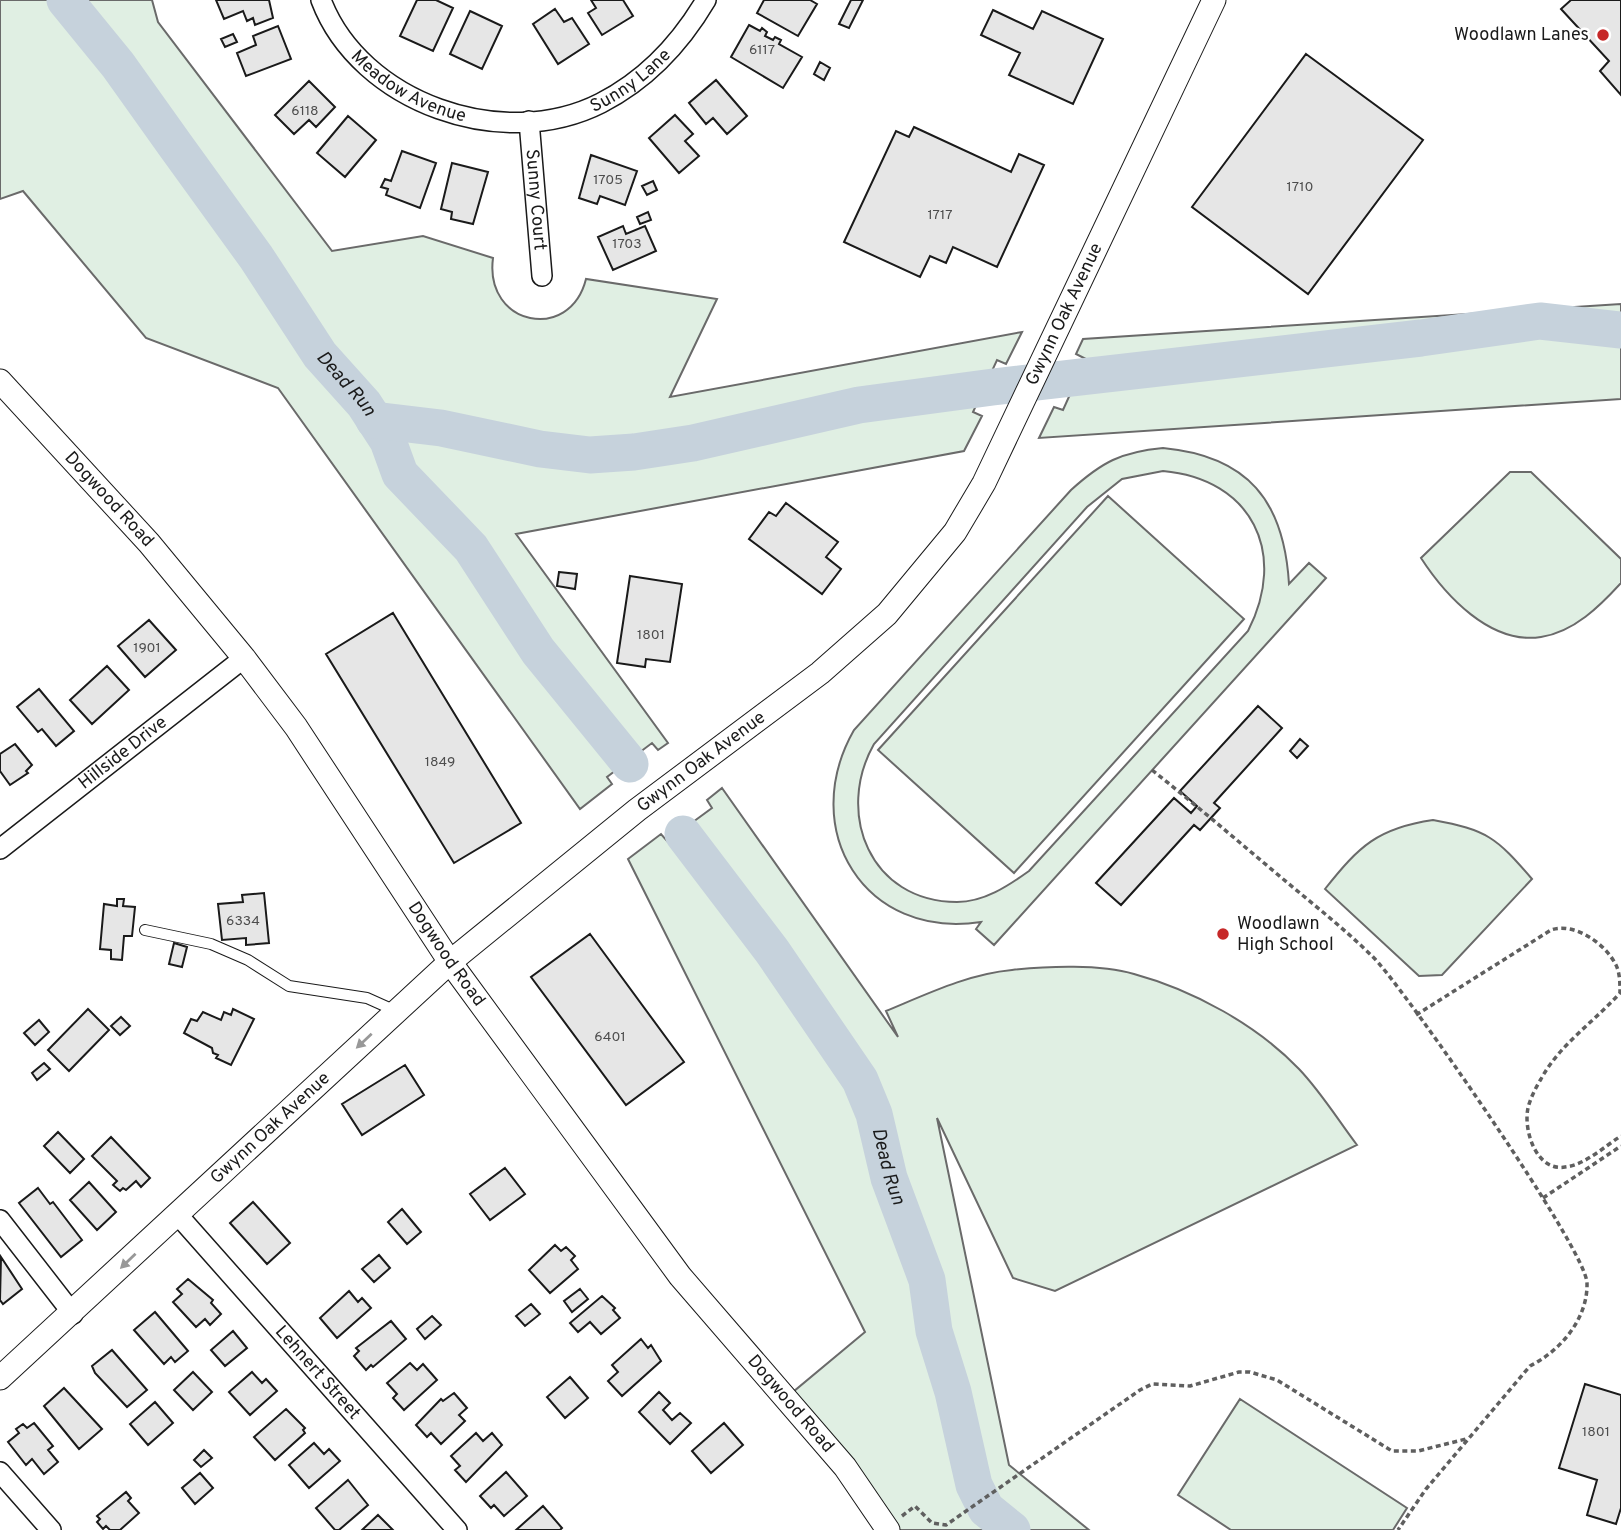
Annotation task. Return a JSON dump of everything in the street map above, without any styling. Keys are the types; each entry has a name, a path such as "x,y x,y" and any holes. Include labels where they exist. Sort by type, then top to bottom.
{"street":[{"name":"Meadow Avenue","path":"321,0 341,35 363,64 390,86 423,103 459,115 529,121"},
{"name":"Sunny Lane","path":"529,121 599,104 629,86 659,63 692,23 706,0"},
{"name":"Gwynn Oak Avenue","path":"0,1378 73,1314 177,1214 450,962 638,810 820,673 887,614 955,531 984,483 1214,0"},
{"name":"Sunny Court","path":"529,121 542,276"},
{"name":"Dogwood Road","path":"0,381 149,543 244,658 341,794 450,962 680,1276 836,1457 888,1529"},
{"name":"Hillside Drive","path":"0,849 244,658"},
{"name":"Lehnert Street","path":"177,1214 457,1530"},
{"path":"0,1220 73,1314"},
{"path":"0,1472 51,1530"}],"lane":[{"path":"145,930 211,944 248,960 289,986 366,998 396,1011"}],"path":[{"path":"1152,770 1377,962 1544,1198 1584,1271 1587,1281 1583,1305 1571,1331 1559,1347 1530,1366 1426,1489 1398,1530"},
{"path":"1416,1015 1551,930 1575,929 1600,947 1616,964 1620,993 1560,1051 1541,1079 1528,1109 1532,1144 1545,1162 1565,1168 1621,1136"},
{"path":"1544,1198 1621,1146"},
{"path":"888,1529 915,1506 939,1526 956,1519 1152,1384 1190,1385 1239,1371 1277,1380 1392,1451 1418,1451 1468,1438"}],"green space":[{"path":"0,0 152,0 158,22 332,251 423,236 493,258 494,281 501,299 514,311 530,318 547,318 563,312 577,299 586,279 717,299 670,397 1022,332 1006,364 997,360 973,412 982,416 964,451 516,534 668,743 658,750 652,743 607,777 612,784 580,809 278,388 146,338 23,191 0,199"},
{"path":"1621,304 1621,399 1039,438 1054,407 1063,410 1086,359 1076,354 1083,339"},
{"path":"1163,448 1218,461 1239,473 1256,488 1279,529 1286,555 1289,584 1309,563 1326,578 994,945 976,929 981,922 940,923 904,914 875,896 853,870 839,839 833,805 838,768 854,730 1071,490 1113,460 1135,452","holes":["1163,471 1194,477 1219,488 1240,505 1254,525 1262,548 1264,574 1259,602 1248,631 1029,871 995,892 967,901 927,898 902,887 882,870 868,849 860,824 858,798 863,771 874,744 1087,507 1122,479"]},
{"path":"1510,472 1531,472 1621,559 1621,583 1604,600 1575,624 1541,637 1504,633 1487,625 1456,601 1421,558"},
{"path":"1108,496 1244,619 1014,873 878,750"},
{"path":"722,788 898,1037 886,1011 964,980 996,972 1041,968 1090,967 1134,974 1201,999 1264,1038 1307,1078 1357,1145 1055,1291 1013,1278 937,1118 1009,1465 1089,1530 894,1530 787,1397 865,1332 628,859 661,834 667,841 712,808 707,800"},
{"path":"1433,820 1479,832 1509,853 1532,879 1442,975 1419,976 1325,889 1348,861 1371,841 1398,828"},
{"path":"1240,1399 1407,1508 1393,1530 1231,1530 1178,1495"}],"building":[{"path":"216,0 269,0 273,18 255,25 253,18 247,21 243,11 224,19"},
{"path":"417,0 436,0 453,8 433,51 400,36"},
{"path":"591,0 623,0 633,16 602,35 588,13 596,8"},
{"path":"764,0 810,0 817,4 798,36 757,13"},
{"path":"851,0 863,0 849,28 839,24"},
{"name":"Woodlawn Lanes","path":"1571,0 1621,0 1621,95 1600,71 1609,61 1561,9"},
{"path":"555,9 564,22 572,18 589,44 558,64 533,24"},
{"path":"993,10 1033,29 1042,11 1103,39 1073,104 1009,75 1020,53 981,35"},
{"path":"470,11 502,26 482,69 450,54"},
{"path":"749,25 760,31 762,28 767,32 765,36 781,40 779,44 802,57 783,88 731,57"},
{"path":"278,26 291,59 246,76 237,53 256,45 253,36"},
{"path":"233,34 237,42 225,47 221,39"},
{"path":"1306,54 1423,140 1308,294 1192,207"},
{"path":"820,62 830,68 824,80 814,74"},
{"path":"716,80 747,116 727,134 713,118 706,124 689,103"},
{"path":"309,81 335,107 316,127 309,120 294,134 275,115"},
{"path":"675,115 693,134 685,141 699,156 679,173 649,138"},
{"path":"348,116 376,140 345,177 317,153"},
{"path":"914,127 1011,172 1019,154 1044,165 997,267 953,247 946,263 930,256 920,277 844,242 896,131 909,137"},
{"path":"402,151 436,163 420,208 386,195 388,189 381,187 385,179 391,181"},
{"path":"591,155 637,171 625,205 600,196 597,204 579,198"},
{"path":"452,163 488,172 473,224 451,219 452,212 441,209"},
{"path":"653,181 657,190 647,195 642,186"},
{"path":"648,212 651,220 640,224 637,217"},
{"path":"623,226 626,234 645,226 656,251 613,270 598,237"},
{"path":"786,503 838,542 826,557 841,569 822,594 749,539 769,512 776,516"},
{"path":"559,572 577,574 575,589 557,586"},
{"path":"630,576 682,584 670,662 646,659 645,667 617,663"},
{"path":"393,613 521,823 454,863 326,654"},
{"path":"149,620 176,650 145,677 118,646"},
{"path":"107,666 129,690 92,724 70,700"},
{"path":"39,689 74,731 56,746 42,729 38,732 17,707"},
{"path":"1258,706 1282,728 1214,803 1220,808 1200,830 1194,825 1121,905 1096,883 1174,798 1191,813 1197,806 1180,791"},
{"path":"1300,739 1308,746 1297,758 1290,751"},
{"path":"15,744 32,765 26,771 28,773 10,785 0,771 0,754"},
{"path":"264,893 269,943 246,945 246,938 222,940 218,904 243,902 242,895"},
{"path":"117,899 124,899 123,906 135,907 132,936 124,936 122,960 111,959 111,950 100,949 104,904 117,906"},
{"path":"590,934 684,1062 626,1105 531,977"},
{"path":"174,943 187,947 182,967 169,964"},
{"path":"88,1009 109,1030 69,1071 48,1050"},
{"path":"233,1009 254,1019 231,1065 216,1058 218,1055 213,1053 212,1048 184,1033 191,1019 197,1021 203,1012 221,1020 224,1012 231,1015"},
{"path":"121,1017 130,1026 120,1035 111,1026"},
{"path":"39,1020 49,1032 35,1045 24,1033"},
{"path":"44,1063 50,1069 37,1080 32,1073"},
{"path":"405,1065 424,1095 362,1135 342,1104"},
{"path":"58,1132 84,1159 70,1173 44,1146"},
{"path":"111,1137 150,1178 141,1187 136,1181 126,1190 123,1188 120,1191 113,1185 117,1181 92,1156"},
{"path":"505,1168 525,1194 490,1220 470,1194"},
{"path":"89,1182 116,1212 97,1230 70,1200"},
{"path":"38,1188 50,1204 53,1202 82,1240 61,1257 19,1203"},
{"path":"253,1202 290,1243 267,1264 230,1223"},
{"path":"402,1209 421,1232 407,1244 388,1222"},
{"path":"555,1245 561,1251 566,1247 575,1256 571,1260 578,1269 550,1293 529,1270"},
{"path":"379,1255 390,1268 374,1282 362,1269"},
{"path":"1,1257 22,1289 3,1304 0,1300"},
{"path":"188,1279 213,1300 211,1303 221,1314 210,1325 205,1319 196,1327 173,1302 182,1294 177,1289"},
{"path":"580,1289 588,1299 572,1312 564,1301"},
{"path":"349,1291 358,1302 362,1298 371,1308 337,1338 320,1318"},
{"path":"602,1296 615,1308 613,1310 620,1318 601,1334 590,1322 578,1332 570,1323"},
{"path":"531,1304 540,1314 525,1326 516,1316"},
{"path":"155,1312 188,1351 175,1362 171,1357 164,1364 134,1330"},
{"path":"432,1316 441,1325 425,1339 417,1329"},
{"path":"391,1321 406,1339 366,1370 354,1356 359,1351 356,1348"},
{"path":"233,1331 247,1348 225,1366 211,1350"},
{"path":"641,1339 648,1348 651,1345 661,1361 622,1396 608,1381 618,1372 612,1365"},
{"path":"112,1350 147,1390 127,1407 95,1373 92,1366"},
{"path":"410,1363 417,1370 423,1364 437,1380 404,1410 393,1398 397,1394 387,1383"},
{"path":"193,1372 212,1392 193,1410 174,1390"},
{"path":"252,1372 262,1383 266,1379 277,1391 250,1415 229,1392"},
{"path":"570,1377 588,1398 565,1418 547,1397"},
{"path":"1585,1384 1621,1395 1621,1508 1616,1524 1587,1515 1597,1480 1559,1468"},
{"path":"64,1388 102,1429 79,1449 44,1406"},
{"path":"659,1392 670,1403 663,1410 672,1420 680,1413 691,1423 670,1444 639,1412"},
{"path":"454,1393 467,1408 459,1415 465,1421 441,1444 431,1433 427,1437 416,1425 441,1399 443,1401"},
{"path":"155,1402 173,1423 148,1445 130,1424"},
{"path":"286,1409 305,1428 305,1433 275,1460 254,1437"},
{"path":"34,1423 53,1446 48,1450 58,1462 44,1474 32,1459 26,1465 8,1442 19,1433 16,1429 23,1424 27,1428"},
{"path":"724,1423 743,1445 711,1473 692,1451"},
{"path":"476,1433 483,1441 492,1433 502,1445 466,1482 455,1470 460,1466 451,1456"},
{"path":"314,1443 324,1454 329,1449 340,1461 309,1488 289,1465"},
{"path":"204,1450 212,1458 201,1467 194,1460"},
{"path":"506,1472 527,1496 504,1516 494,1505 491,1508 480,1496"},
{"path":"200,1473 213,1488 195,1504 182,1488"},
{"path":"348,1480 368,1505 339,1530 335,1530 316,1508"},
{"path":"126,1492 131,1498 128,1501 139,1513 120,1530 110,1530 106,1526 103,1529 97,1522 100,1519 97,1516"},
{"path":"543,1506 562,1528 560,1530 516,1530"},
{"path":"378,1515 393,1530 362,1530"}],"waterway":[{"name":"Dead Run","path":"65,0 118,65 256,257 320,355 364,404 388,441 400,474 471,548 538,651 630,764"},
{"path":"374,420 441,428 540,449 590,455 634,452 693,443 859,405 993,387 1421,338 1540,321 1621,330"},
{"name":"Dead Run","path":"683,834 772,951 860,1080 874,1114 889,1178 927,1280 934,1331 953,1392 974,1485 986,1509 1012,1530"}],"place":[{"name":"Woodlawn Lanes","path":"1603,35"},
{"name":"Woodlawn High School","path":"1223,934"}]}
